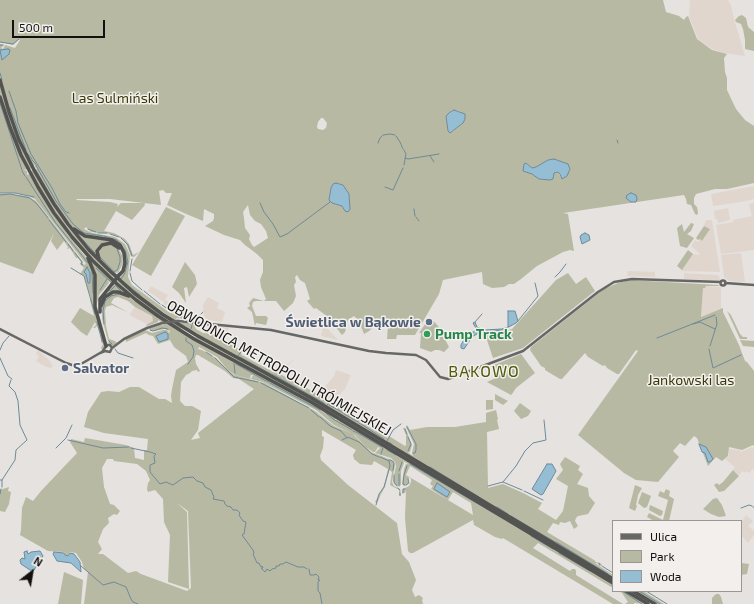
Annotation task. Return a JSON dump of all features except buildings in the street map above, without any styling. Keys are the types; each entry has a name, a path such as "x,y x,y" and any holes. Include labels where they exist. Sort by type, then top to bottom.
{"highway":[{"name":"OBWODNICA METROPOLII TRÓJMIEJSKIEJ","path":"0,80 14,126 31,170 68,224 100,262 134,293 175,322 210,344 302,393 612,582"},
{"name":"OBWODNICA METROPOLII TRÓJMIEJSKIEJ","path":"0,97 12,134 54,213 85,252 107,275 136,300 194,339 339,417 612,578"},
{"path":"68,224 85,236 107,238 116,242 120,245 124,254 125,263 122,271 99,296 97,311"},
{"path":"100,262 97,254 100,247 108,243 116,245 121,250 123,258 123,266 118,275"},
{"path":"85,252 95,274 95,302 108,348"},
{"path":"108,348 99,309 100,299 111,283"},
{"path":"100,315 102,303 105,297 109,294 118,292 136,300"},
{"path":"628,592 648,604"},
{"path":"635,592 655,604"}],"main road":[{"path":"0,329 70,365 80,364 140,331 162,323 178,321 271,330 386,353 416,355 425,359 440,377 448,379 521,352 604,288 614,282 632,279 716,283 721,283 723,281 731,284 754,285"}],"shaded area":[{"path":"690,0 728,0 731,5 745,56 724,53 712,49 698,39 689,16"},
{"path":"754,186 754,199 713,206 711,194"},
{"path":"754,203 754,250 721,254 716,225 733,222 733,220 752,216 749,204"},
{"path":"728,208 730,220 718,223 717,219 715,219 714,211"},
{"path":"706,220 712,220 720,272 681,271 693,254 700,254 691,246 695,240 698,242 700,239 702,241 710,229 704,226"},
{"path":"741,253 745,282 729,281 724,277 721,255"},
{"path":"628,271 655,272 655,277 627,276"},
{"path":"684,273 718,275 720,279 719,281 684,279"},
{"path":"151,286 168,295 165,300 174,304 171,309 148,291"},
{"path":"703,287 721,287 721,309 701,317"},
{"path":"208,297 219,303 217,308 225,312 222,322 209,320 204,317 203,305"},
{"path":"135,307 152,316 153,321 147,324 131,316 130,314"},
{"path":"219,326 229,328 226,333 219,333"},
{"path":"323,327 326,327 338,340 321,336"},
{"path":"38,350 50,361 53,366 51,368 46,367 36,361 39,356 36,354"},
{"path":"336,370 351,375 345,389 332,402 317,394 334,376"},
{"path":"752,447 754,448 754,468 749,473 746,471 745,473 743,471 739,475 733,470 735,467 725,459 729,456 729,449 739,450 741,452"},
{"path":"746,515 753,521 748,526 754,531 754,535 748,543 742,536 742,521"}],"green space":[{"name":"Las Sulmiński","path":"0,0 663,0 666,12 679,16 684,20 688,16 697,39 712,50 727,54 724,58 727,90 736,109 745,120 754,126 754,183 727,189 715,189 696,194 694,204 697,207 697,215 695,214 691,205 687,204 684,195 636,202 636,195 631,193 627,195 626,198 633,203 563,213 568,214 574,251 570,250 563,252 537,266 514,284 509,284 504,287 492,288 483,284 482,272 443,280 439,294 415,335 397,335 396,339 387,339 388,325 385,321 380,321 364,334 359,321 354,316 348,320 345,332 342,335 328,317 316,308 314,309 307,301 310,299 305,283 300,280 297,275 295,277 296,282 294,285 296,296 293,303 284,311 276,301 264,301 266,299 260,280 263,272 263,260 240,240 224,235 205,226 213,221 214,214 204,209 203,221 167,205 172,193 166,193 163,190 159,191 161,205 144,203 145,205 132,220 116,211 104,231 114,233 125,239 129,244 133,255 139,252 134,257 131,256 126,243 119,237 111,234 91,232 86,227 84,229 92,233 115,237 125,244 130,255 128,277 132,285 170,313 186,317 185,319 176,318 178,322 182,323 182,321 186,321 222,325 195,326 196,329 203,333 212,334 239,349 240,352 242,350 242,355 273,372 275,371 277,373 296,358 278,373 364,420 369,427 388,438 389,436 405,446 406,435 403,428 405,428 412,445 410,452 408,452 413,456 412,453 414,444 406,427 407,425 410,430 427,427 455,427 486,422 486,413 496,410 499,429 487,432 488,488 503,484 523,493 542,503 538,509 556,520 563,511 568,486 556,479 563,470 560,464 565,457 580,466 578,470 583,474 577,484 588,488 589,496 595,503 588,514 578,516 576,518 575,521 578,526 574,529 570,521 565,523 560,522 559,525 553,523 547,532 596,562 602,564 600,566 595,563 612,574 612,577 324,404 191,331 138,295 118,277 120,276 121,278 120,275 124,269 126,260 125,253 121,247 111,239 87,236 74,229 46,190 35,170 37,169 35,165 33,166 24,148 7,104 0,76 0,44 4,45 1,48 3,49 5,45 15,48 20,40 19,39 13,45 0,42","holes":["452,110 459,111 465,115 463,123 450,133 448,131 446,116","321,118 323,118 327,123 326,128 323,130 318,129 318,122","554,159 567,164 570,169 567,176 562,179 558,172 554,173 553,179 550,180 539,179 532,174 523,171 524,164 526,163 532,168 537,167 548,160","336,183 343,185 349,194 350,209 348,212 345,211 342,206 332,203 329,200 331,188 333,184","110,199 144,203 121,203 117,207 118,204 110,202 76,200","248,205 250,215 255,221 261,224 266,231 268,238 254,247 249,239 250,235 245,228 243,212"]},
{"path":"742,15 746,18 748,27 754,32 754,51 745,49 743,29 741,24 735,20"},
{"path":"0,84 5,102 32,168 29,170 0,95"},
{"path":"0,102 27,169 24,170 27,171 27,175 29,174 68,235 89,261 94,273 94,298 105,345 103,350 101,348 103,344 101,342 101,335 97,326 93,328 96,325 95,322 87,336 71,322 80,308 94,316 90,300 91,298 84,276 80,274 84,268 70,248 67,249 68,247 64,241 57,250 51,241 54,233 33,274 0,262 0,194 9,194 27,196 36,201 83,264 86,264 35,199 29,196 14,193 0,193"},
{"path":"32,170 61,216 116,279 182,327 180,330 124,290 85,251 59,218 30,172 32,172"},
{"path":"166,207 185,216 151,276 132,265"},
{"path":"691,223 694,224 691,231 687,234 694,238 687,248 680,246 677,228 682,224 684,232"},
{"path":"704,226 710,229 702,241 700,239 698,240 696,238"},
{"path":"75,231 114,243 99,246 97,257"},
{"path":"112,244 118,248 122,255 123,263 118,273 115,272 117,276 101,261 99,257 98,250 102,245"},
{"path":"688,250 693,254 682,270 677,266"},
{"path":"89,259 127,294 112,292 100,303 112,285 114,286 108,280 109,283 99,295 97,303 96,285"},
{"path":"185,262 195,275 197,284 189,297 187,287 184,288 186,303 179,293 172,287"},
{"path":"568,273 576,284 586,277 595,291 523,348 493,358 485,334 498,333 512,329 556,280"},
{"name":"Jankowski las","path":"630,280 720,286 706,286 703,288 701,317 723,308 723,312 745,361 754,371 754,446 753,445 742,450 729,447 728,456 722,461 716,457 708,466 697,438 694,436 685,446 680,443 673,451 679,457 658,482 636,480 624,473 578,435 638,351 636,350 619,374 588,357 585,353 562,379 560,379 541,366 530,350 531,347 604,289"},
{"path":"116,293 125,295 150,312 336,418 335,420 338,420 338,422 340,420 612,583 612,587 538,543 533,548 570,571 575,569 576,575 623,604 613,604 503,538 495,537 474,525 473,520 413,553 410,553 408,551 405,518 406,490 405,493 402,493 403,489 409,486 411,482 409,477 408,484 404,486 402,484 404,469 406,464 408,464 403,461 401,485 399,486 395,485 393,481 396,466 394,461 395,465 392,482 394,486 400,489 401,496 399,496 399,490 390,485 392,472 389,470 385,487 377,503 375,502 384,486 388,469 374,461 372,465 360,464 354,459 353,455 356,450 322,430 322,436 324,437 323,448 320,456 321,460 348,485 397,523 402,554 409,562 416,580 412,590 415,597 419,595 423,598 423,604 84,604 88,572 84,569 82,562 76,553 70,552 66,555 64,552 48,551 20,535 22,508 26,497 33,501 77,453 70,442 71,439 84,442 85,438 126,445 134,448 135,458 144,460 144,450 147,450 148,439 104,433 84,427 88,412 101,392 119,392 130,387 139,387 159,399 165,399 172,403 171,396 176,370 188,362 186,356 174,347 170,340 158,344 153,336 146,333 126,342 126,339 145,330 152,333 167,330 169,333 170,331 165,329 150,331 150,328 161,324 163,326 163,323 158,320 158,322 147,326 146,325 153,321 152,316 135,307 128,301 118,297 114,298 111,303 129,313 112,305 106,307 106,326 109,339 117,343 112,346 109,344 102,319 102,306 108,296","holes":["199,347 217,357 228,370 216,358 198,349","196,355 225,371 233,378 239,379 254,389 198,433 200,438 191,440 198,430 201,411 192,406 185,406 180,401 181,382 186,375 192,371 200,371 196,364 195,358","228,370 235,375 250,379 251,375 253,375 251,379 263,382 316,410 334,425 352,434 334,426 315,411 264,383 234,375","366,447 373,452 375,452 378,447 380,448 375,453 391,458 394,461 371,452","107,459 137,464 146,471 150,480 148,483 148,492 155,490 163,499 164,522 170,535 168,582 189,589 187,512 177,503 188,511 191,588 187,591 136,571 128,573 103,554 98,554 102,549 98,542 103,529 109,523 108,518 114,514 117,515 120,511 114,505 110,504 104,487 102,468","410,466 432,480 430,484 433,486 431,489 448,500 453,492 471,503 473,515 406,475"]},
{"path":"253,298 264,301 253,302 252,306 256,316 266,316 268,318 266,325 256,323 255,326 252,312 247,308 250,306 249,303"},
{"path":"727,311 731,315 740,334 743,337 747,337 747,339 740,339"},
{"path":"430,317 438,326 449,347 444,352 435,350 431,352 420,348 421,333 419,333"},
{"path":"196,336 299,392 337,416 195,338"},
{"path":"740,340 754,341 754,347 743,346"},
{"path":"521,354 535,373 516,388 511,395 487,382 498,377 494,365"},
{"path":"495,394 508,401 503,405 495,400"},
{"path":"486,400 493,400 493,409 486,410"},
{"path":"520,403 531,411 528,416 521,419 514,411"},
{"path":"733,470 739,476 724,491 719,492 714,485 717,483 719,485 723,482"},
{"path":"635,485 642,488 638,495 635,511 629,508"},
{"path":"9,487 8,491 11,492 9,504 5,512 0,511 0,490"},
{"path":"666,489 670,491 669,496 674,499 669,520 663,520 668,500 658,496 660,491 664,493"},
{"path":"642,492 651,496 647,507 644,508 638,503"},
{"path":"717,498 722,505 726,516 719,517 703,509 713,499"},
{"path":"650,505 663,511 662,515 660,516 649,510"},
{"path":"649,513 663,520 652,520 647,517"},
{"path":"742,563 749,564 747,574 742,575"},
{"path":"64,572 83,580 81,604 58,604"},
{"path":"620,592 626,592 645,604 625,604 628,602"},
{"path":"637,592 645,592 664,604 657,604"},
{"path":"716,594 719,594 723,604 712,604 712,598"}],"water":[{"path":"0,50 10,50 9,54 2,60"},
{"path":"454,110 465,114 465,119 463,123 450,133 448,131 446,116"},
{"path":"554,159 568,164 570,169 567,176 562,179 558,172 554,173 553,179 550,180 539,179 532,174 523,171 524,164 526,163 532,168 548,160"},
{"path":"336,183 343,185 349,194 350,209 348,212 345,211 342,206 332,203 329,200 331,188 333,184"},
{"path":"631,193 636,195 636,202 631,202 626,198 627,195"},
{"path":"585,233 589,235 590,240 582,244 580,237"},
{"path":"87,267 90,273 90,283 88,283 84,272"},
{"path":"508,311 515,311 518,321 516,323 503,330 480,332 472,337 464,349 461,348 467,334 477,330 473,323 475,322 477,327 484,330 502,329 508,327"},
{"path":"165,332 168,334 168,339 159,342 156,336"},
{"path":"699,444 706,447 713,459 710,462 708,462 705,453 702,452"},
{"path":"547,464 552,464 556,471 541,495 532,489"},
{"path":"437,483 450,492 447,497 434,489"},
{"path":"27,551 28,554 31,552 40,551 43,556 34,570 30,570 21,564 20,560 22,558 25,559 24,552"},
{"path":"54,552 64,553 68,556 70,553 74,554 80,562 81,572 71,563 57,561 53,554"}],"waterway":[{"path":"0,42 13,44 19,39"},
{"path":"0,73 2,80"},
{"path":"9,91 16,111 18,123 31,154 60,204 66,212 69,213"},
{"path":"0,103 22,170"},
{"path":"10,108 26,150"},
{"path":"378,143 383,135 395,135"},
{"path":"396,136 403,149"},
{"path":"404,150 406,154 404,165"},
{"path":"28,154 32,159"},
{"path":"405,158 408,159 439,154"},
{"path":"430,156 434,162"},
{"path":"32,160 36,164"},
{"path":"36,165 38,169"},
{"path":"385,187 393,190 403,168"},
{"path":"38,169 56,201 73,224 84,233 103,236"},
{"path":"22,171 25,176"},
{"path":"26,177 55,222 88,263"},
{"path":"0,193 15,193 34,197"},
{"path":"0,195 10,194 30,198 48,218"},
{"path":"260,203 280,237 287,234 330,202"},
{"path":"414,209 415,216"},
{"path":"416,217 419,221"},
{"path":"49,220 66,242"},
{"path":"88,229 96,232"},
{"path":"98,233 107,233"},
{"path":"110,234 119,237"},
{"path":"104,236 117,240 125,250 128,262 125,272"},
{"path":"121,238 128,245 132,256"},
{"path":"83,240 95,253"},
{"path":"68,244 73,251"},
{"path":"117,249 120,257 118,268"},
{"path":"75,253 83,265"},
{"path":"100,257 117,275"},
{"path":"130,271 132,259"},
{"path":"555,277 566,264"},
{"path":"71,268 84,276 95,314"},
{"path":"96,268 111,282"},
{"path":"114,272 118,269"},
{"path":"92,272 93,293"},
{"path":"120,278 121,279 125,273"},
{"path":"130,273 132,281 142,290"},
{"path":"100,290 107,279"},
{"path":"125,283 140,295"},
{"path":"518,321 538,296 535,283"},
{"path":"108,290 110,291 115,286"},
{"path":"116,286 121,291"},
{"path":"144,291 160,304"},
{"path":"104,324 103,311 105,301 111,296 119,294"},
{"path":"162,305 177,314"},
{"path":"475,322 482,314"},
{"path":"657,338 715,315"},
{"path":"177,316 185,317"},
{"path":"193,318 199,316"},
{"path":"710,346 717,324 716,317"},
{"path":"97,322 102,341 104,342"},
{"path":"693,324 700,322 715,329"},
{"path":"191,329 192,325"},
{"path":"150,330 153,331 162,328 168,329"},
{"path":"0,350 3,343 9,336"},
{"path":"186,338 186,341 192,345 194,351 193,357 188,364"},
{"path":"109,341 112,344"},
{"path":"238,356 245,346"},
{"path":"115,349 118,353 133,358"},
{"path":"709,349 713,368 741,355"},
{"path":"206,352 212,356"},
{"path":"240,357 271,374"},
{"path":"0,358 8,376 12,379"},
{"path":"215,358 234,377 258,382"},
{"path":"234,363 235,373"},
{"path":"236,364 266,381"},
{"path":"274,375 324,403"},
{"path":"2,480 15,460 16,450 27,440 20,425 18,401 15,392 9,386 11,380"},
{"path":"261,383 309,408"},
{"path":"270,383 320,410"},
{"path":"327,405 336,397"},
{"path":"329,405 340,411"},
{"path":"311,410 319,417"},
{"path":"326,413 352,430"},
{"path":"344,414 358,422"},
{"path":"320,417 330,426 341,431 347,438"},
{"path":"503,482 516,466 525,451 533,443 546,440 544,420"},
{"path":"361,424 384,439"},
{"path":"387,441 393,430 401,424"},
{"path":"56,448 66,438 72,425"},
{"path":"407,427 416,444 416,450 415,453 413,453"},
{"path":"405,429 407,434"},
{"path":"356,432 382,447"},
{"path":"342,440 348,437 359,442 372,454 379,457"},
{"path":"408,437 411,444 408,451"},
{"path":"68,440 103,448 129,447"},
{"path":"388,442 392,444"},
{"path":"131,448 156,454 154,456 155,463 150,465 150,472 160,484 166,482 173,485 183,478 193,477 211,490 214,497 213,499 224,501 227,506 231,507 233,510 237,510 243,521 246,522 244,534 242,535 253,550 257,563 259,563 261,567 262,566 263,568 261,568 265,572 267,569 270,571 276,568 276,566 286,562 307,569"},
{"path":"381,454 383,448"},
{"path":"387,450 396,455"},
{"path":"376,505 379,494 384,487 390,466 389,461 380,457"},
{"path":"389,460 394,463 393,470"},
{"path":"399,471 402,462"},
{"path":"410,464 504,519"},
{"path":"405,485 403,484 407,466"},
{"path":"430,467 479,497"},
{"path":"399,474 399,486"},
{"path":"394,475 394,482 397,486"},
{"path":"406,485 409,483 408,479"},
{"path":"0,480 2,480 2,487"},
{"path":"488,486 503,482 522,490"},
{"path":"0,494 1,489"},
{"path":"403,493 403,489 405,489"},
{"path":"524,491 543,500"},
{"path":"741,508 749,505 752,506"},
{"path":"497,507 508,514"},
{"path":"511,516 555,542"},
{"path":"531,536 553,549"},
{"path":"556,542 608,574"},
{"path":"559,553 590,571"},
{"path":"81,566 103,585 114,582 126,587 133,602 138,604"},
{"path":"602,566 612,572"},
{"path":"309,569 310,575 316,574 319,577 318,580 320,580 318,582 318,591 320,593 322,604"},
{"path":"624,592 642,604"},
{"path":"641,592 660,604"},
{"path":"648,592 667,604"}],"place":[{"name":"Świetlica w Bąkowie","path":"429,322"},
{"name":"Pump Track","path":"427,334"},
{"name":"Salvator","path":"65,368"}],"district":[{"name":"BĄKOWO","path":"484,372"}]}
